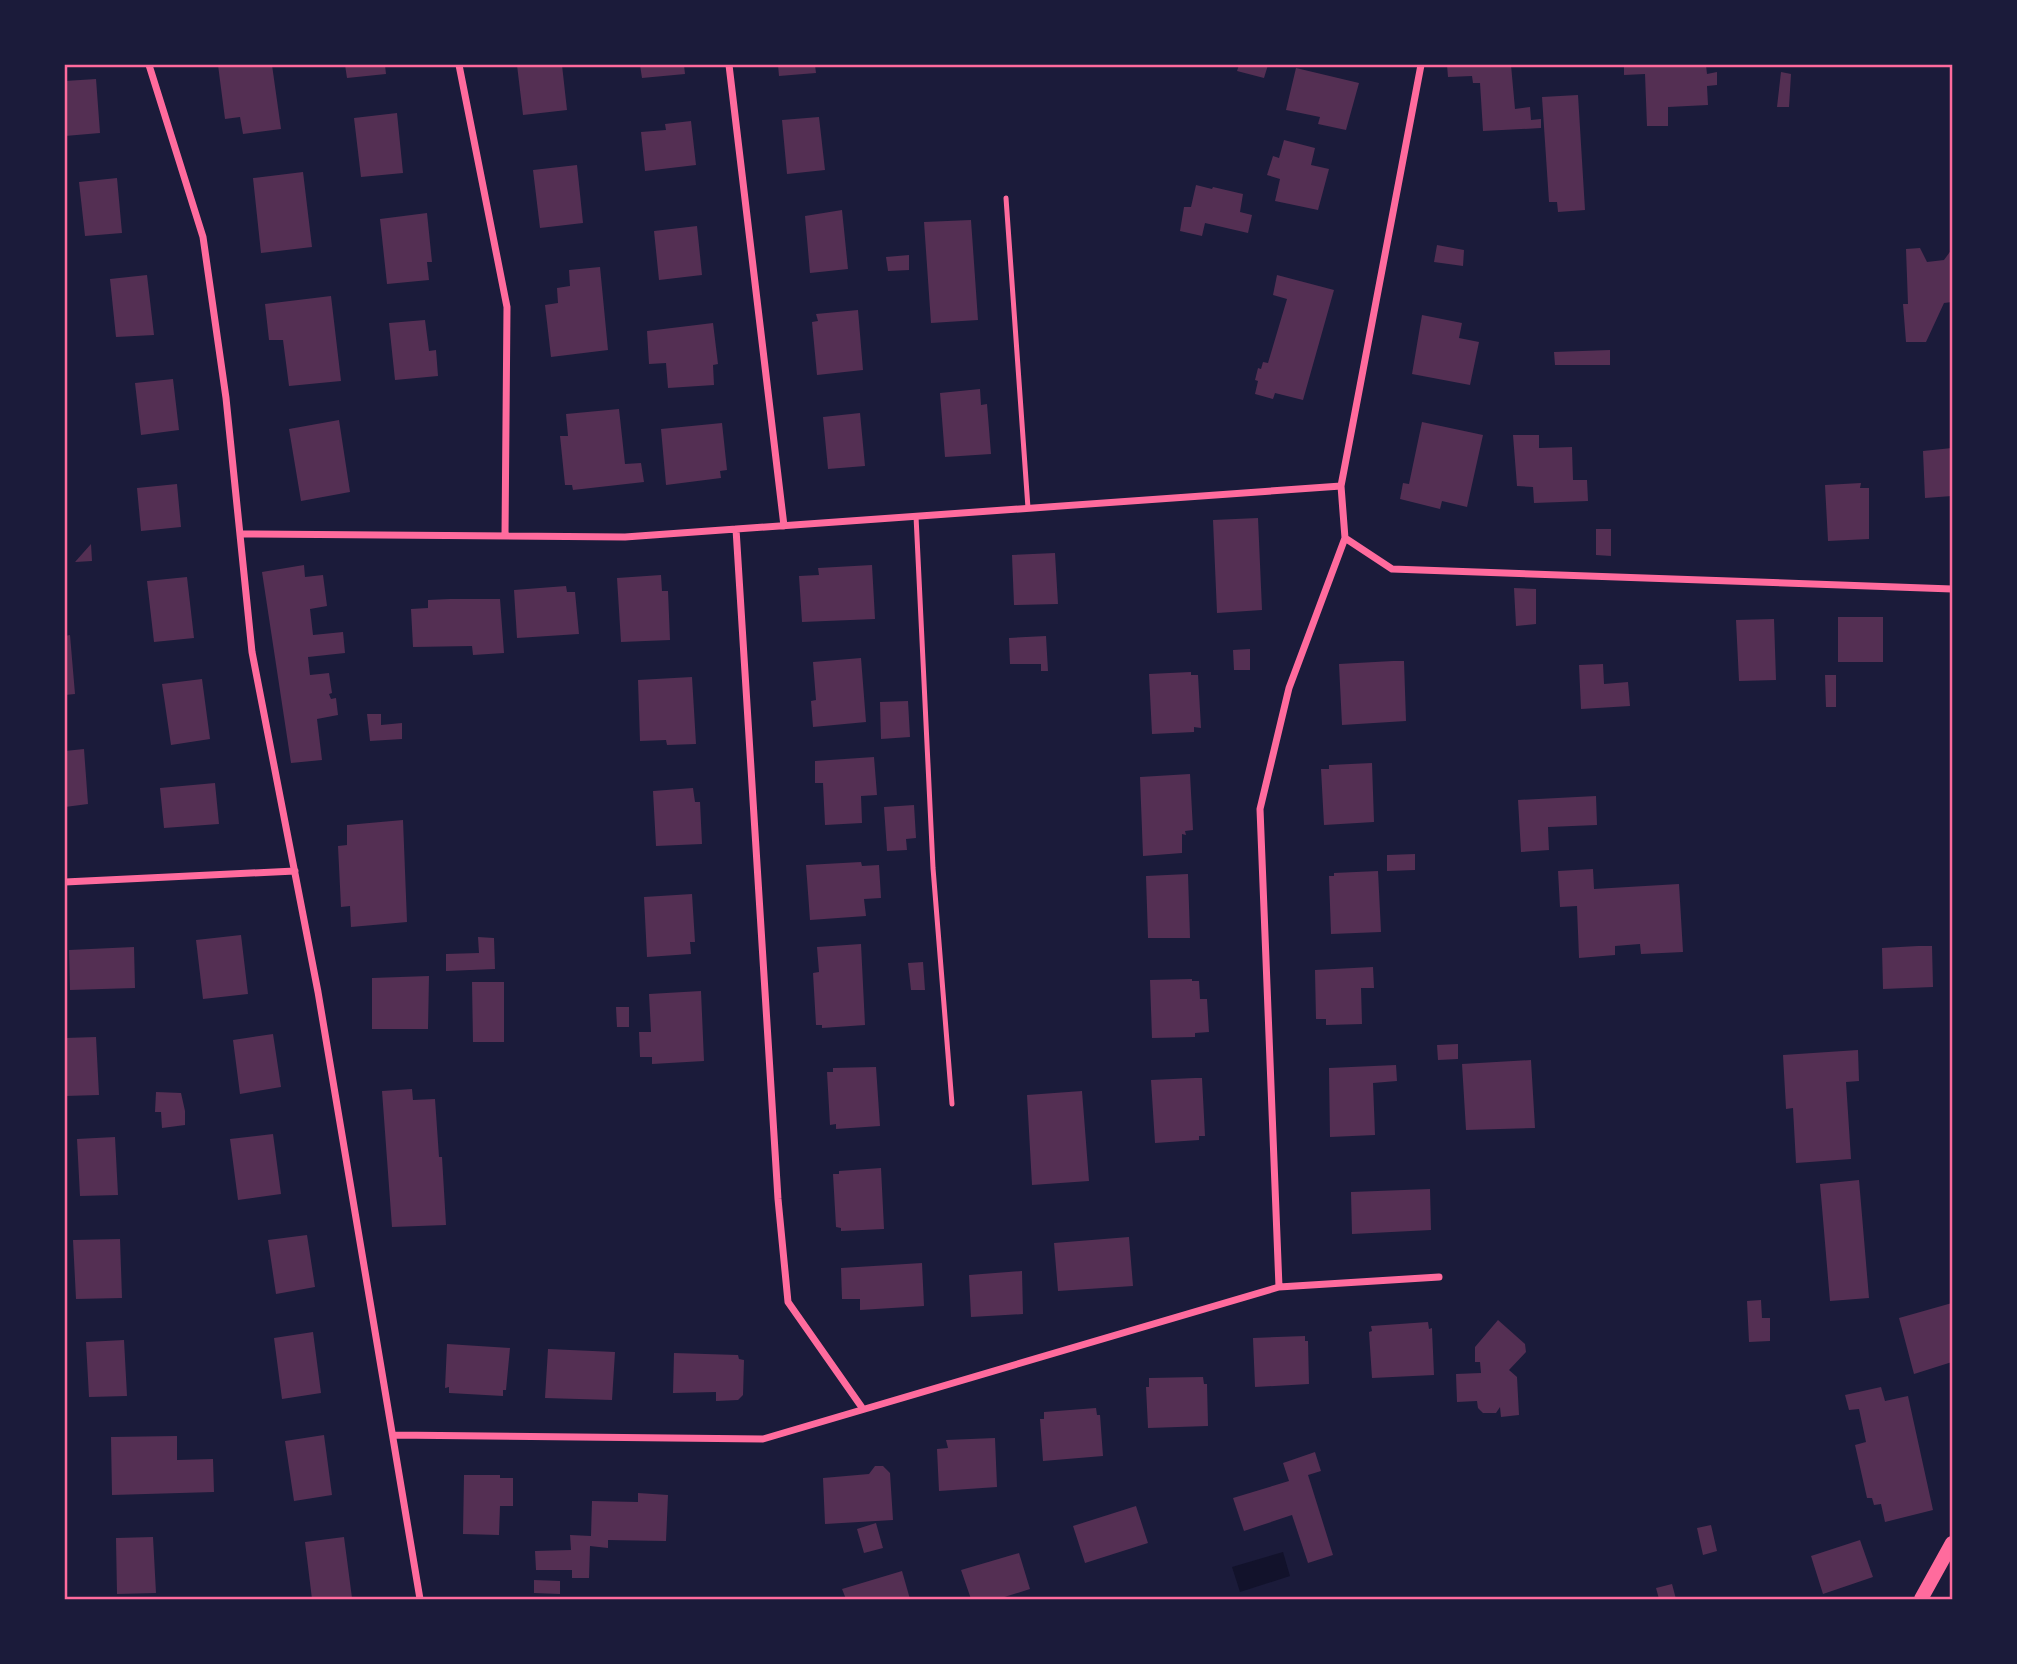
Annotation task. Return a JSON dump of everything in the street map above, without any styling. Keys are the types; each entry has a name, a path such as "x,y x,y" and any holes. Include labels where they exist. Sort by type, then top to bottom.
{"main road":[{"path":"1921,1599 1952,1543"}],"street":[{"path":"149,65 203,237 226,398 252,652 318,992 420,1599"},
{"path":"459,65 507,307 505,536"},
{"path":"730,65 784,526"},
{"path":"1279,1287 1260,809 1289,688 1345,538 1341,486 1420,65"},
{"path":"240,534 625,537 1341,486"},
{"path":"736,529 778,1199 788,1302 863,1409"},
{"path":"1345,538 1392,569 1952,589"},
{"path":"65,882 295,871"},
{"path":"393,1435 763,1439 1279,1287 1439,1277"}],"lane":[{"path":"1006,198 1028,508"},
{"path":"916,516 933,869 952,1104"}],"shaded area":[{"path":"1283,1552 1290,1576 1240,1592 1232,1567"}],"building":[{"path":"218,65 272,65 281,129 243,134 240,117 225,119"},
{"path":"345,65 385,65 386,74 347,78"},
{"path":"517,65 562,65 567,110 523,115"},
{"path":"640,65 684,65 685,74 642,78"},
{"path":"778,65 815,65 816,73 779,76"},
{"path":"1239,65 1268,65 1264,78 1237,71"},
{"path":"1447,65 1511,65 1515,109 1530,107 1531,120 1541,119 1541,128 1483,131 1480,83 1473,83 1472,76 1448,77"},
{"path":"1624,65 1706,65 1707,74 1717,72 1717,85 1707,86 1708,105 1668,107 1668,126 1647,126 1645,74 1624,75"},
{"path":"1296,68 1359,83 1346,130 1318,124 1320,117 1286,110"},
{"path":"1781,72 1791,74 1789,107 1777,107"},
{"path":"96,79 100,133 65,136 65,81"},
{"path":"1578,95 1585,210 1558,212 1557,202 1549,202 1542,97"},
{"path":"397,113 403,173 361,177 354,118"},
{"path":"819,117 825,170 787,174 782,120"},
{"path":"691,121 696,165 645,171 641,132 666,130 665,124"},
{"path":"1284,140 1315,148 1311,165 1329,169 1318,210 1275,201 1280,179 1267,175 1273,156 1279,158"},
{"path":"577,165 583,223 540,228 533,170"},
{"path":"303,172 312,247 261,253 253,178"},
{"path":"117,178 122,233 85,236 79,182"},
{"path":"1196,185 1243,194 1240,212 1252,215 1248,233 1205,223 1202,236 1180,231 1184,207 1191,207"},
{"path":"842,210 848,269 810,273 805,216"},
{"path":"427,213 432,262 427,262 429,280 387,284 380,219"},
{"path":"971,220 978,320 931,323 924,222"},
{"path":"697,226 702,275 659,280 654,231"},
{"path":"1437,245 1464,250 1463,266 1434,262"},
{"path":"1920,248 1927,262 1944,260 1952,249 1952,302 1944,303 1926,342 1906,342 1903,304 1908,304 1906,249"},
{"path":"909,255 909,270 888,271 886,257"},
{"path":"600,267 608,350 551,357 545,305 558,303 557,288 570,286 569,270"},
{"path":"147,275 154,335 116,337 110,279"},
{"path":"1277,275 1334,290 1303,400 1275,393 1273,399 1255,394 1258,368 1261,369 1263,362 1268,363 1287,299 1273,295"},
{"path":"331,296 341,381 289,386 283,340 269,340 265,304"},
{"path":"858,310 863,370 817,375 812,322 818,321 816,314"},
{"path":"1422,315 1462,323 1459,338 1479,342 1470,385 1412,374"},
{"path":"425,320 429,351 436,350 438,376 395,380 389,323"},
{"path":"713,323 718,364 713,365 714,385 668,388 666,363 649,364 647,331"},
{"path":"1610,350 1610,365 1555,365 1554,352"},
{"path":"173,379 179,430 141,435 135,383"},
{"path":"980,389 981,405 987,404 991,454 945,457 940,393"},
{"path":"619,409 625,464 641,463 644,482 573,490 572,485 565,485 560,436 568,436 566,414"},
{"path":"860,413 865,466 828,469 823,417"},
{"path":"339,420 350,492 301,501 289,429"},
{"path":"1422,422 1483,435 1467,507 1442,501 1440,509 1400,499 1403,483 1409,484"},
{"path":"722,423 727,470 720,471 721,478 666,485 661,429"},
{"path":"1513,435 1539,435 1539,448 1572,447 1573,480 1587,480 1588,501 1534,503 1533,487 1517,486"},
{"path":"1952,448 1952,496 1925,498 1923,451"},
{"path":"1861,483 1860,488 1869,488 1869,539 1828,541 1825,485"},
{"path":"177,484 181,527 141,531 137,488"},
{"path":"1258,518 1262,610 1217,613 1213,520"},
{"path":"1596,529 1611,529 1611,556 1596,555"},
{"path":"91,544 92,561 75,562"},
{"path":"1055,553 1058,604 1014,605 1012,555"},
{"path":"304,565 305,577 323,575 327,606 310,609 313,635 343,632 345,653 308,657 310,675 329,673 332,693 329,694 331,699 336,698 338,715 317,719 322,760 291,763 262,572"},
{"path":"872,565 875,619 802,622 799,576 819,575 818,568"},
{"path":"661,575 662,591 668,591 670,640 621,642 617,578"},
{"path":"187,577 194,638 154,642 147,581"},
{"path":"566,586 567,592 575,592 579,634 517,638 514,590"},
{"path":"1514,588 1536,589 1536,624 1516,626"},
{"path":"500,599 504,653 473,655 472,646 413,647 411,609 428,608 428,600"},
{"path":"1838,617 1883,617 1883,662 1838,662"},
{"path":"1774,619 1776,680 1739,681 1736,620"},
{"path":"70,635 75,694 65,695 65,636"},
{"path":"1046,636 1048,671 1041,671 1041,664 1010,664 1009,638"},
{"path":"1250,649 1250,670 1234,670 1233,650"},
{"path":"861,658 866,722 813,727 811,701 816,700 813,662"},
{"path":"1404,661 1406,721 1342,725 1339,664"},
{"path":"1603,664 1604,684 1628,682 1630,706 1581,709 1579,665"},
{"path":"1191,672 1191,675 1198,675 1201,728 1194,727 1194,732 1152,734 1149,674"},
{"path":"1825,675 1836,675 1836,707 1826,707"},
{"path":"692,677 696,744 667,745 666,740 640,741 638,680"},
{"path":"202,679 210,739 171,745 162,684"},
{"path":"908,701 910,737 881,739 880,702"},
{"path":"367,714 381,714 381,725 402,723 402,739 370,741"},
{"path":"84,749 88,804 65,807 65,751"},
{"path":"874,757 877,795 861,796 862,823 825,825 823,783 815,783 815,761"},
{"path":"1372,763 1374,822 1324,825 1321,769 1329,769 1329,765"},
{"path":"1190,774 1193,830 1185,831 1186,835 1182,834 1182,853 1143,856 1140,777"},
{"path":"215,783 219,824 164,828 160,788"},
{"path":"693,788 695,802 700,802 702,844 656,846 653,791"},
{"path":"1596,796 1597,825 1548,827 1549,850 1521,852 1518,800"},
{"path":"914,805 916,838 906,839 907,850 887,851 884,807"},
{"path":"403,820 407,922 351,927 350,906 341,907 338,846 347,845 347,825"},
{"path":"1415,854 1415,870 1387,871 1387,855"},
{"path":"861,862 862,866 879,865 881,898 864,899 866,916 810,920 806,865"},
{"path":"1593,869 1594,889 1679,884 1683,952 1641,954 1640,944 1615,946 1615,955 1579,958 1577,906 1560,907 1558,871"},
{"path":"1378,871 1381,932 1331,934 1329,876 1334,876 1334,873"},
{"path":"1188,874 1190,938 1148,938 1146,876"},
{"path":"692,894 695,942 690,942 691,954 647,957 644,897"},
{"path":"241,935 248,994 203,999 196,940"},
{"path":"478,937 494,938 495,969 446,971 446,954 479,953"},
{"path":"861,944 865,1025 822,1028 822,1025 816,1025 813,973 819,972 817,947"},
{"path":"1932,946 1933,987 1883,989 1882,948"},
{"path":"134,947 135,988 70,990 69,950"},
{"path":"923,962 925,990 911,990 908,963"},
{"path":"1373,967 1374,988 1361,988 1362,1024 1326,1025 1326,1019 1316,1019 1315,970"},
{"path":"429,976 428,1029 372,1029 372,978"},
{"path":"1150,980 1199,981 1200,999 1207,999 1209,1032 1195,1033 1195,1037 1152,1038"},
{"path":"472,982 504,982 504,1042 473,1042"},
{"path":"701,991 704,1061 652,1064 652,1057 640,1057 639,1032 651,1032 649,994"},
{"path":"616,1007 629,1007 629,1027 617,1027"},
{"path":"273,1034 281,1087 240,1094 233,1040"},
{"path":"96,1037 99,1095 65,1096 65,1038"},
{"path":"1458,1044 1458,1059 1438,1060 1437,1045"},
{"path":"1858,1050 1859,1081 1846,1082 1851,1159 1796,1163 1793,1108 1786,1109 1783,1055"},
{"path":"1531,1060 1535,1128 1466,1130 1462,1064"},
{"path":"1396,1065 1397,1081 1373,1083 1375,1135 1330,1137 1329,1068"},
{"path":"876,1067 880,1126 836,1129 836,1124 830,1125 827,1072 833,1072 833,1068"},
{"path":"1202,1078 1205,1136 1199,1136 1199,1140 1155,1143 1151,1080"},
{"path":"412,1089 413,1100 435,1099 446,1225 392,1227 382,1091"},
{"path":"1082,1091 1089,1181 1032,1185 1027,1095"},
{"path":"156,1092 181,1093 185,1125 162,1128 161,1112 155,1112"},
{"path":"273,1134 281,1194 238,1200 230,1139"},
{"path":"115,1137 118,1195 80,1196 77,1139"},
{"path":"881,1168 884,1229 841,1231 841,1228 836,1227 833,1174 839,1174 839,1171"},
{"path":"1859,1180 1869,1298 1830,1301 1820,1184"},
{"path":"1430,1189 1431,1230 1352,1234 1351,1192"},
{"path":"307,1235 315,1287 276,1294 268,1240"},
{"path":"1129,1237 1133,1286 1058,1291 1054,1243"},
{"path":"120,1239 122,1298 76,1299 73,1240"},
{"path":"922,1263 924,1306 860,1310 860,1299 842,1299 841,1268"},
{"path":"1022,1271 1023,1314 971,1317 969,1275"},
{"path":"1761,1300 1762,1318 1770,1318 1770,1341 1749,1342 1747,1301"},
{"path":"1952,1303 1952,1362 1914,1374 1899,1318"},
{"path":"1498,1320 1525,1344 1526,1352 1509,1370 1517,1377 1519,1415 1501,1417 1500,1407 1496,1413 1483,1413 1478,1408 1477,1401 1457,1402 1456,1374 1481,1373 1480,1362 1475,1362 1475,1347"},
{"path":"1428,1322 1429,1329 1432,1328 1434,1375 1372,1378 1369,1332 1372,1331 1371,1326"},
{"path":"313,1332 321,1393 282,1399 274,1338"},
{"path":"1305,1336 1305,1341 1308,1341 1309,1384 1255,1387 1253,1338"},
{"path":"124,1340 127,1396 89,1397 86,1342"},
{"path":"447,1344 510,1348 506,1390 503,1390 503,1396 449,1393 449,1387 445,1388"},
{"path":"548,1349 615,1352 612,1400 545,1398"},
{"path":"674,1353 738,1355 739,1359 744,1360 743,1395 738,1400 716,1401 716,1392 673,1393"},
{"path":"1203,1377 1204,1384 1207,1384 1208,1426 1148,1428 1146,1387 1149,1387 1149,1378"},
{"path":"1881,1387 1885,1401 1908,1396 1933,1510 1885,1522 1881,1504 1874,1505 1872,1498 1867,1498 1855,1445 1866,1442 1859,1409 1849,1410 1845,1395"},
{"path":"1096,1408 1097,1415 1100,1415 1103,1456 1043,1461 1040,1419 1044,1419 1044,1412"},
{"path":"324,1435 332,1495 294,1501 285,1441"},
{"path":"177,1436 177,1460 213,1459 214,1492 112,1495 111,1437"},
{"path":"995,1438 997,1487 939,1491 937,1449 948,1448 946,1440"},
{"path":"1315,1452 1321,1471 1308,1475 1333,1555 1308,1563 1292,1515 1244,1531 1233,1498 1289,1481 1283,1463"},
{"path":"875,1466 883,1466 890,1473 893,1520 825,1524 823,1478 869,1474"},
{"path":"464,1475 500,1475 500,1478 513,1478 513,1506 500,1506 499,1535 463,1534"},
{"path":"638,1493 668,1495 666,1541 608,1540 608,1548 590,1546 589,1578 572,1578 572,1570 536,1570 535,1551 571,1550 570,1535 591,1536 592,1501 638,1502"},
{"path":"1136,1506 1148,1543 1085,1563 1073,1526"},
{"path":"876,1523 883,1548 864,1553 857,1529"},
{"path":"1711,1525 1717,1551 1703,1555 1697,1528"},
{"path":"153,1537 156,1593 117,1594 116,1538"},
{"path":"344,1537 352,1598 312,1599 305,1542"},
{"path":"1860,1540 1873,1577 1823,1594 1811,1556"},
{"path":"1019,1553 1030,1589 998,1599 971,1599 961,1570"},
{"path":"902,1571 910,1599 846,1599 842,1589"},
{"path":"534,1580 560,1581 560,1594 534,1593"},
{"path":"1672,1584 1676,1599 1659,1599 1656,1588"}]}
